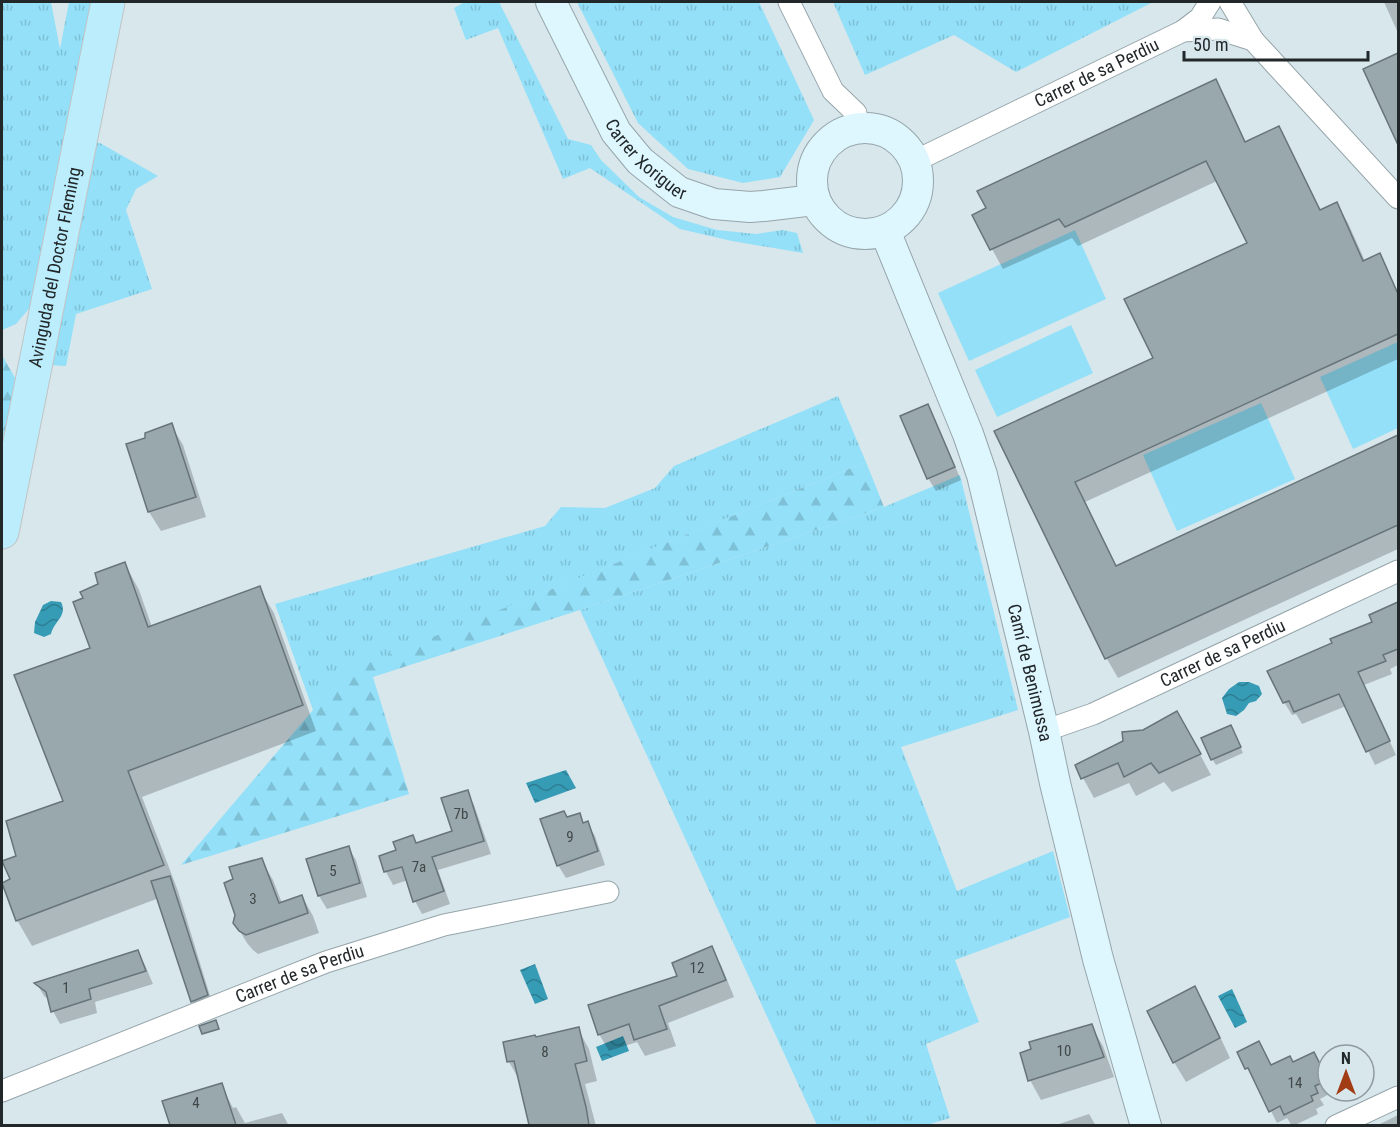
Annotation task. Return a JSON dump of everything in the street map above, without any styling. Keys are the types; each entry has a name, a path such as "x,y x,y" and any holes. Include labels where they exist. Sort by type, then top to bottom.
{"main road":[{"name":"Avinguda del Doctor Fleming","path":"2,532 108,2"}],"street":[{"name":"Carrer Xoriguer","path":"551,2 616,132 640,161 679,192 714,204 750,207 814,200"},
{"path":"789,2 833,91 856,113 857,128"},
{"path":"1183,31 1200,18 1210,2"},
{"path":"1230,2 1253,40 1398,198"},
{"name":"Carrer de sa Perdiu","path":"915,161 1183,31 1218,29 1253,40"},
{"path":"857,128 880,130 902,141 915,161 918,188 915,197 907,214 885,231 857,234 831,222 814,200 811,176 818,153 835,136 857,128"},
{"name":"Camí de Benimussa","path":"885,231 968,434 982,475 1098,959 1146,1125"},
{"name":"Carrer de sa Perdiu","path":"1044,731 1093,714 1398,571"},
{"name":"Carrer de sa Perdiu","path":"2,1091 326,962 444,925 608,892"},
{"path":"1336,1125 1398,1097"}],"green space":[{"path":"2,2 51,2 60,49 69,2 93,2 33,304 16,324 2,330"},
{"path":"465,2 499,2 568,139 591,145 601,160 639,197 673,217 717,230 756,234 783,230 797,233 803,253 732,241 680,229 590,168 563,179 498,28 466,40 454,8"},
{"path":"577,2 759,2 814,120 780,177 743,183 688,169 638,123"},
{"path":"833,2 1153,2 1016,72 954,35 865,75"},
{"path":"93,142 100,143 158,176 136,189 126,210 152,289 76,314 66,366 50,365"},
{"path":"1075,230 1106,299 969,361 938,293"},
{"path":"1071,325 1093,373 997,417 975,370"},
{"path":"1398,342 1398,428 1353,449 1320,377"},
{"path":"2,358 15,378 2,451"},
{"path":"838,396 866,462 335,677 313,710 275,604 545,526 561,507 605,508 655,488 674,466"},
{"path":"1261,403 1295,479 1177,531 1143,455"},
{"path":"866,462 884,507 373,677 409,794 181,865 313,710 334,677"},
{"path":"960,475 1018,710 901,747 957,891 1053,851 1070,917 955,960 979,1022 926,1044 950,1118 927,1125 817,1125 580,610 884,507"}],"water":[{"path":"51,601 61,602 63,611 51,634 44,637 34,633 35,622 43,605"},
{"path":"1239,682 1249,682 1259,686 1262,694 1236,716 1227,714 1222,698"},
{"path":"566,770 576,788 535,803 526,783"},
{"path":"535,964 548,999 535,1004 520,970"},
{"path":"1232,989 1247,1022 1235,1028 1218,996"},
{"path":"623,1036 629,1051 602,1061 596,1047"}],"building":[{"path":"1398,53 1398,145 1363,69"},
{"path":"1216,79 1245,142 1279,126 1320,210 1337,202 1363,261 1380,253 1398,294 1398,334 1075,482 1116,566 1398,435 1398,525 1105,659 994,431 1153,358 1124,299 1247,243 1206,161 1065,227 1059,219 990,250 972,215 986,208 977,191"},
{"path":"928,404 955,467 927,479 900,416"},
{"path":"172,423 196,497 148,512 126,444 145,438 145,433"},
{"path":"125,562 148,627 260,586 303,705 128,771 164,865 16,921 2,883 10,879 2,861 16,856 6,821 63,801 14,675 90,648 73,602 83,598 80,592 98,584 95,573"},
{"path":"1398,602 1398,649 1383,655 1386,661 1358,672 1390,741 1366,752 1339,694 1294,712 1289,701 1283,703 1267,671 1332,643 1330,639 1372,622 1369,615"},
{"path":"1177,711 1201,754 1159,773 1151,763 1124,777 1118,763 1081,779 1075,765 1123,741 1122,732 1143,730"},
{"path":"1231,725 1241,747 1211,760 1201,738"},
{"path":"468,790 484,841 432,857 444,891 413,902 402,867 384,872 379,856 396,850 393,842 413,835 416,843 452,831 441,798"},
{"path":"564,811 567,817 580,813 583,823 588,821 598,851 557,866 540,819"},
{"path":"349,846 360,883 318,896 306,859"},
{"path":"262,858 279,903 302,895 308,913 246,935 239,931 233,923 235,915 224,883 233,879 229,867"},
{"path":"170,876 208,995 191,1002 151,881"},
{"path":"712,946 726,980 659,1006 667,1029 634,1040 629,1024 598,1035 588,1005 677,976 672,963"},
{"path":"138,950 146,971 89,989 91,999 51,1012 46,992 34,983"},
{"path":"1195,986 1220,1038 1173,1063 1147,1011"},
{"path":"216,1020 219,1029 202,1034 199,1026"},
{"path":"1092,1024 1104,1057 1028,1081 1020,1053 1031,1049 1029,1042"},
{"path":"579,1027 587,1061 575,1064 589,1125 529,1125 514,1061 507,1062 503,1042"},
{"path":"1259,1041 1271,1065 1290,1056 1293,1062 1314,1052 1316,1056 1316,1094 1311,1096 1313,1101 1284,1115 1280,1106 1269,1112 1248,1068 1245,1069 1237,1052"},
{"path":"222,1083 236,1125 170,1125 162,1101"}]}
